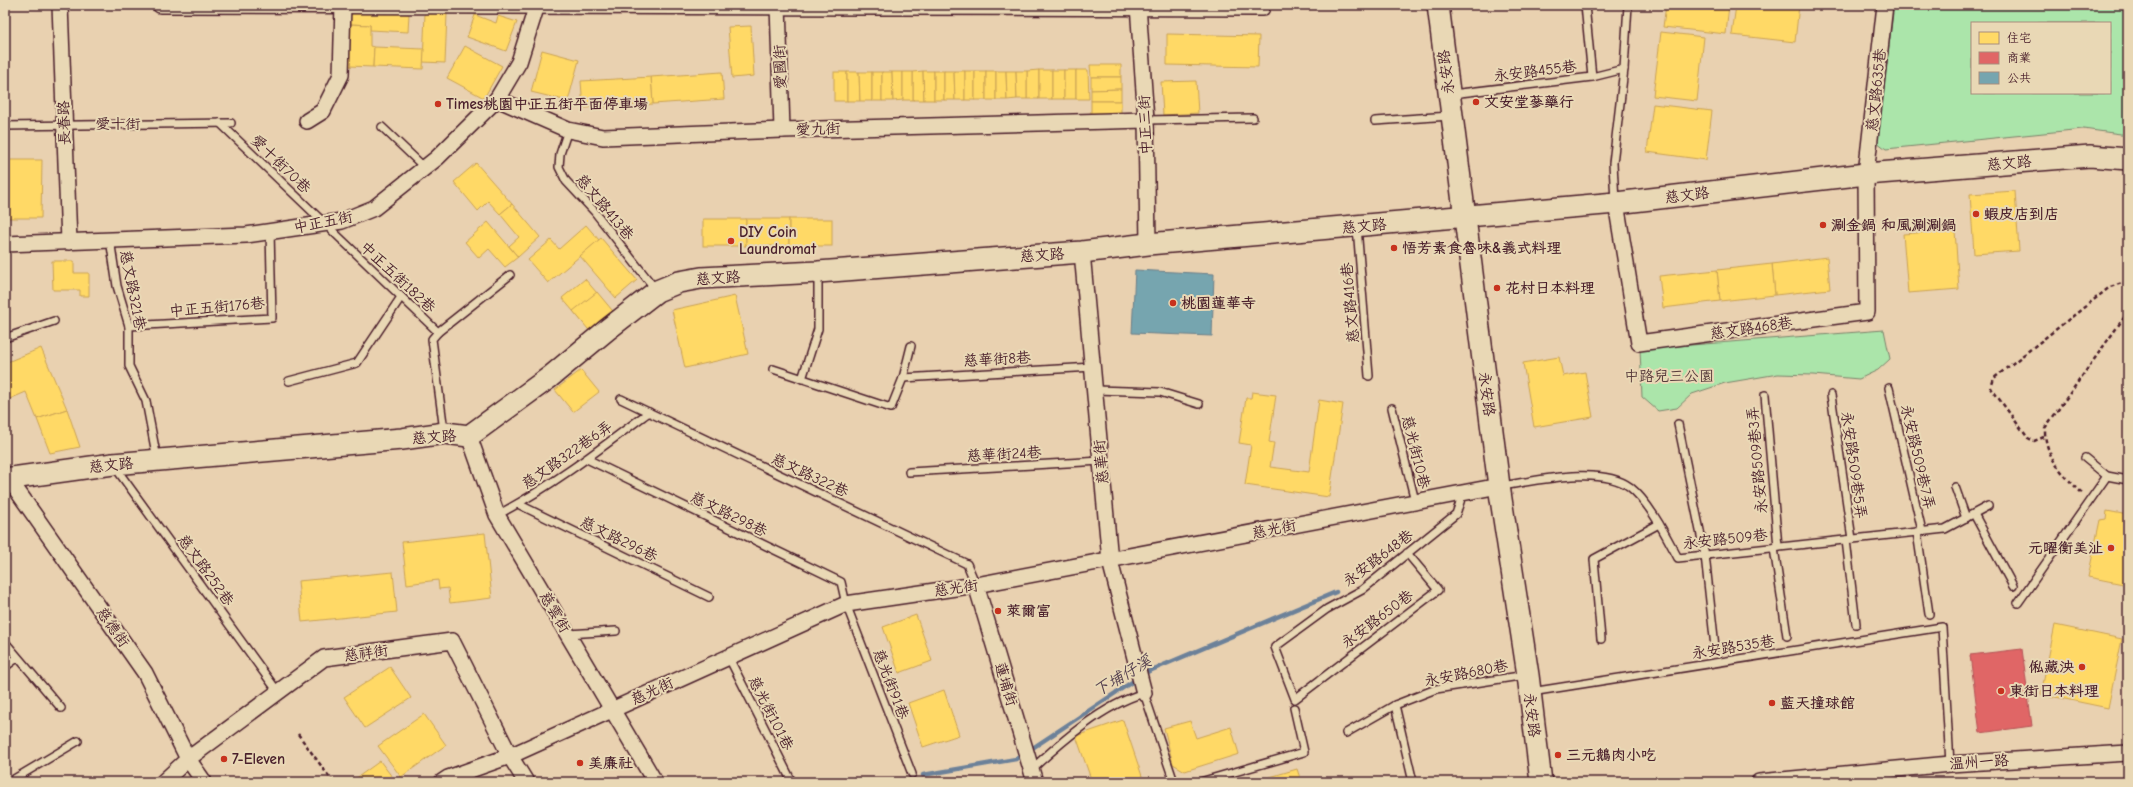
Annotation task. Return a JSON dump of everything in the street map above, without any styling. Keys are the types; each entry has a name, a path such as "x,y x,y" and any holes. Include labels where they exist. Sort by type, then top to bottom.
{"street":[{"name":"長春路","path":"60,5 69,242"},
{"path":"160,5 1138,6 1262,8"},
{"name":"永安路","path":"1438,5 1499,486 1541,782"},
{"name":"慈文路635巷","path":"1866,174 1885,5"},
{"path":"308,121 323,111 340,75 343,6"},
{"name":"中正五街","path":"5,244 246,235 342,221 374,208 425,168 497,99 519,62 536,6"},
{"name":"愛國街","path":"778,6 782,130"},
{"name":"中正三街","path":"1138,6 1146,120 1148,244"},
{"name":"愛九街","path":"497,99 568,130 603,137 782,130 1146,120"},
{"name":"慈文路","path":"7,477 113,464 402,439 445,433 469,436 550,377 608,328 657,292 679,282 701,278 818,272 1082,252 1148,244 1357,227 1616,203 1866,174 2090,156 2128,159"},
{"name":"慈文路468巷","path":"1616,203 1639,343 1867,312 1866,174"},
{"name":"慈華街","path":"1082,252 1110,561 1143,688"},
{"name":"慈雲街","path":"469,436 497,515 655,782"},
{"name":"慈德街","path":"7,477 145,673 188,759 204,782"},
{"name":"慈光街","path":"447,781 510,756 728,656 846,604 976,585 1110,561 1464,491 1499,486"},
{"name":"蓮埔街","path":"976,585 1031,770"},
{"name":"慈祥街","path":"163,782 188,759 324,658 452,641 510,756 526,782"},
{"name":"溫州一路","path":"1758,782 1809,779 1950,764 2128,753"}],"lane":[{"path":"1585,5 1592,77"},
{"path":"1616,203 1613,163 1624,69 1628,5"},
{"name":"永安路455巷","path":"1449,94 1592,77 1624,69"},
{"path":"1376,121 1452,116"},
{"path":"1146,120 1253,118"},
{"name":"愛十街70巷","path":"220,123 323,224"},
{"name":"愛十街","path":"5,126 231,123"},
{"path":"382,127 425,168"},
{"name":"慈文路413巷","path":"568,130 560,154 559,167 566,181 594,211 657,292"},
{"name":"中正五街182巷","path":"323,224 438,332"},
{"name":"慈文路416巷","path":"1357,227 1369,376"},
{"name":"中正五街176巷","path":"129,326 272,318 270,231"},
{"name":"慈文路321巷","path":"110,239 117,286 129,326 129,366 146,401 158,460"},
{"path":"802,379 818,329 818,272"},
{"name":"中正五街182巷","path":"445,433 432,339 438,332 457,319 510,275"},
{"path":"289,381 357,363 401,297"},
{"path":"5,338 54,321"},
{"path":"773,369 891,408 903,378 911,346"},
{"name":"慈華街8巷","path":"903,378 1093,367"},
{"name":"永安路509巷7弄","path":"1889,388 1919,532 1928,614"},
{"path":"1095,390 1160,392 1199,404"},
{"name":"永安路509巷3弄","path":"1765,395 1776,547 1787,636"},
{"name":"永安路509巷5弄","path":"1831,396 1849,539 1856,624"},
{"name":"慈文路322巷","path":"622,399 967,564 976,585"},
{"name":"慈光街10巷","path":"1392,408 1415,501"},
{"name":"慈文路322巷6弄","path":"497,515 518,504 587,459 649,412"},
{"path":"1678,424 1705,555 1715,647"},
{"path":"2084,458 2107,476 2128,480"},
{"name":"慈文路298巷","path":"587,459 841,582 846,604"},
{"name":"慈華街24巷","path":"909,472 1101,461"},
{"name":"慈文路252巷","path":"113,464 278,692"},
{"name":"永安路509巷","path":"1499,486 1584,475 1606,477 1630,487 1659,524 1678,558 1945,529 1988,506"},
{"path":"2018,603 2107,476"},
{"path":"1955,486 1966,518"},
{"name":"永安路648巷","path":"1294,699 1275,647 1327,609 1362,590 1456,514 1464,491"},
{"name":"慈文路296巷","path":"518,504 709,597"},
{"path":"1974,514 2013,586"},
{"path":"1601,639 1594,559 1659,524"},
{"name":"永安路650巷","path":"1294,699 1438,590 1407,553"},
{"name":"慈光街91巷","path":"846,604 912,774"},
{"name":"永安路535巷","path":"1528,683 1942,627 1950,764"},
{"path":"568,634 616,631"},
{"path":"5,642 17,658 61,708"},
{"name":"慈光街101巷","path":"728,656 792,782"},
{"path":"5,667 17,658"},
{"name":"永安路680巷","path":"1346,733 1396,705 1436,689 1528,683"},
{"path":"1031,770 1068,736 1143,688 1174,782"},
{"path":"1396,705 1413,782"},
{"path":"1200,782 1304,752 1294,708"},
{"path":"9,782 78,741"}],"path":[{"path":"2044,437 2034,442 2028,438 1991,388 1994,378 2110,287 2122,283 2128,286"},
{"path":"2090,500 2059,471 2046,447 2044,437 2045,428 2128,312"},
{"path":"298,734 334,782"}],"green space":[{"path":"1894,5 2128,5 2128,135 2083,129 1886,149 1877,142"},
{"name":"中路兒三公園","path":"1884,330 1890,359 1878,370 1859,379 1778,374 1725,383 1692,394 1677,408 1658,411 1642,397 1640,349"}],"building: 住宅":[{"path":"1666,5 1729,5 1726,34 1663,27"},
{"path":"1736,5 1799,5 1795,42 1732,35"},
{"path":"350,11 409,14 408,32 370,30 370,25 349,24"},
{"path":"425,13 447,14 445,63 423,62"},
{"path":"475,15 496,23 498,16 517,22 506,51 467,37"},
{"path":"349,24 370,25 370,46 374,47 373,67 348,66"},
{"path":"751,26 754,76 732,78 728,27"},
{"path":"1661,32 1704,37 1697,101 1653,96"},
{"path":"1167,34 1259,36 1258,67 1167,65"},
{"path":"465,46 502,66 484,98 447,78"},
{"path":"374,47 424,49 423,69 373,67"},
{"path":"542,50 579,60 568,101 531,92"},
{"path":"1090,65 1121,65 1121,77 1091,77"},
{"path":"1039,70 1039,99 1027,99 1027,71"},
{"path":"1039,70 1052,70 1052,99 1039,99"},
{"path":"1052,70 1064,70 1064,99 1052,99"},
{"path":"1064,70 1076,70 1076,99 1064,99"},
{"path":"1076,70 1088,70 1089,99 1076,99"},
{"path":"923,71 924,100 913,100 913,72"},
{"path":"923,71 934,71 934,100 924,100"},
{"path":"934,71 944,71 944,100 934,100"},
{"path":"944,71 954,71 955,100 944,100"},
{"path":"954,71 965,71 965,100 955,100"},
{"path":"965,71 975,71 975,100 965,100"},
{"path":"975,71 986,71 986,100 975,100"},
{"path":"986,71 996,71 996,100 986,100"},
{"path":"996,71 1006,71 1007,100 996,100"},
{"path":"1006,71 1016,71 1017,99 1007,100"},
{"path":"1016,71 1027,71 1027,99 1017,99"},
{"path":"722,72 724,99 653,104 651,77"},
{"path":"834,72 847,72 847,101 834,101"},
{"path":"847,72 859,72 860,101 847,101"},
{"path":"859,72 872,72 872,101 860,101"},
{"path":"872,72 882,72 882,101 872,101"},
{"path":"882,72 892,72 893,101 882,101"},
{"path":"892,72 903,72 903,100 893,101"},
{"path":"903,72 913,72 913,100 903,100"},
{"path":"651,77 653,104 583,108 581,81"},
{"path":"1091,77 1121,77 1121,89 1091,90"},
{"path":"1196,81 1198,113 1163,115 1161,82"},
{"path":"1121,89 1121,101 1091,101 1091,90"},
{"path":"1091,101 1121,101 1121,114 1091,114"},
{"path":"1653,104 1712,111 1706,160 1647,152"},
{"path":"5,160 42,160 41,218 5,218"},
{"path":"476,163 512,204 500,214 488,201 478,211 454,182"},
{"path":"2015,191 2019,251 1974,254 1970,194"},
{"path":"512,204 540,237 518,257 509,246 519,237 500,214"},
{"path":"703,219 746,219 746,246 703,246"},
{"path":"746,219 789,219 789,246 746,246"},
{"path":"789,219 832,219 832,246 789,246"},
{"path":"488,222 518,257 505,267 489,249 479,258 465,242"},
{"path":"586,225 599,240 548,283 528,260 551,240 559,249"},
{"path":"1955,230 1959,289 1908,293 1903,234"},
{"path":"601,238 637,280 616,298 580,256"},
{"path":"1827,257 1830,289 1775,295 1772,264"},
{"path":"52,261 74,261 74,273 89,273 89,296 80,296 80,290 53,290"},
{"path":"1772,264 1775,295 1720,301 1717,270"},
{"path":"1717,270 1720,301 1663,308 1659,276"},
{"path":"585,279 608,306 585,325 562,298"},
{"path":"597,292 617,316 593,335 573,311"},
{"path":"735,296 748,354 685,368 672,310"},
{"path":"41,348 67,409 37,419 26,392 5,401 5,363"},
{"path":"1559,357 1563,376 1585,372 1593,417 1534,427 1523,363"},
{"path":"581,370 599,392 573,412 555,390"},
{"path":"1252,392 1276,395 1269,442 1274,443 1270,467 1309,472 1319,400 1343,404 1329,497 1245,485 1251,445 1239,443 1246,398 1251,398"},
{"path":"67,409 80,447 50,453 37,419"},
{"name":"元曜衡美沚","path":"2107,511 2128,515 2128,585 2088,577 2100,520 2106,519"},
{"path":"485,533 492,598 450,603 448,588 439,589 438,580 407,584 402,542"},
{"path":"393,572 397,612 302,622 298,581"},
{"path":"916,615 932,661 899,673 883,627"},
{"name":"俬藏泱","path":"2055,625 2122,639 2108,708 2041,694"},
{"path":"390,667 411,698 365,728 344,697"},
{"path":"944,690 959,735 923,747 908,703"},
{"path":"424,714 446,745 401,777 378,746"},
{"path":"1123,720 1144,782 1092,782 1076,736"},
{"path":"1190,721 1196,738 1231,727 1239,754 1185,771 1173,764 1164,728"},
{"path":"380,761 396,782 351,782"},
{"path":"1297,769 1301,781 1253,782"}],"building: 商業":[{"name":"東街日本料理","path":"2022,649 2032,726 1980,733 1970,655"}],"building: 公共":[{"name":"桃園蓮華寺","path":"1135,270 1214,274 1212,336 1132,333"}],"waterway":[{"name":"下埔仔溪","path":"923,775 1016,759 1147,672 1336,592"}],"place":[{"name":"文安堂蔘藥行","path":"1476,102"},
{"name":"Times桃園中正五街平面停車場","path":"438,104"},
{"name":"蝦皮店到店","path":"1976,214"},
{"name":"涮金鍋 和風涮涮鍋","path":"1823,225"},
{"name":"DIY Coin Laundromat","path":"731,241"},
{"name":"悟芳素食魯味&義式料理","path":"1394,248"},
{"name":"花村日本料理","path":"1497,288"},
{"name":"桃園蓮華寺","path":"1173,303"},
{"name":"元曜衡美沚","path":"2111,548"},
{"name":"萊爾富","path":"998,611"},
{"name":"俬藏泱","path":"2082,667"},
{"name":"東街日本料理","path":"2001,691"},
{"name":"藍天撞球館","path":"1772,703"},
{"name":"三元鵝肉小吃","path":"1558,755"},
{"name":"7-Eleven","path":"224,759"},
{"name":"美廉社","path":"580,763"}]}
